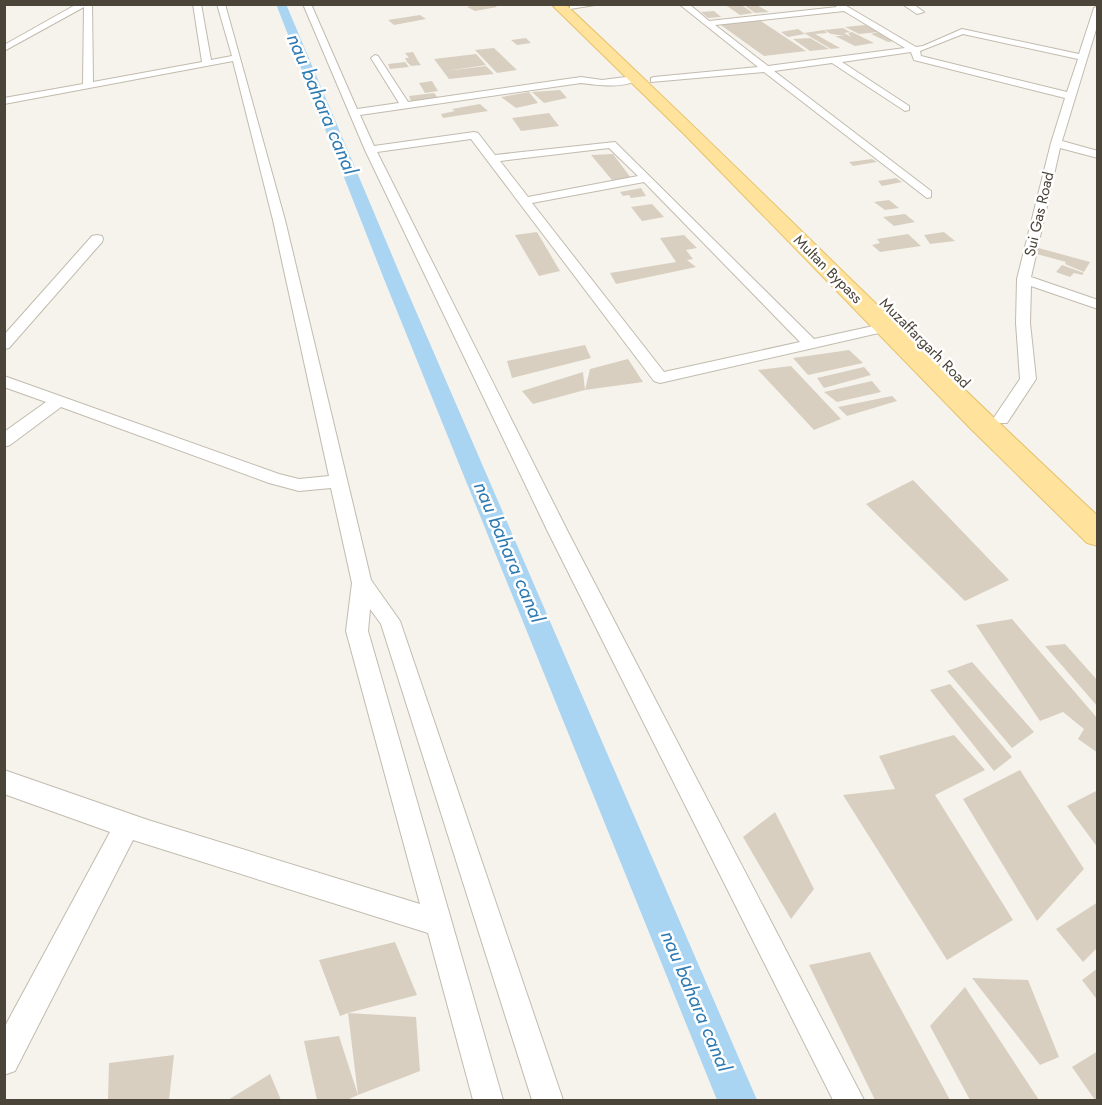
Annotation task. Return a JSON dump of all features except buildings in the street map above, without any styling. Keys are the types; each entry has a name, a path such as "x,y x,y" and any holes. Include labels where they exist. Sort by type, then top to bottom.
{"main road":[{"name":"Multan Bypass","path":"567,5 644,80 691,131 896,325 981,423 1098,535"},
{"name":"Muzaffargarh Road","path":"896,325 1098,509"}],"street":[{"path":"4,50 86,4 88,85"},
{"path":"197,4 207,64"},
{"path":"221,4 267,171 362,583 357,631 488,1101"},
{"path":"307,4 370,150 558,532 849,1101"},
{"path":"567,5 597,4"},
{"path":"683,4 927,195"},
{"path":"837,4 915,50"},
{"path":"906,4 920,12"},
{"name":"Sui Gas Road","path":"1001,419 1028,379 1023,323 1024,279 1056,143 1098,8"},
{"path":"709,23 845,9"},
{"path":"354,113 581,80 602,83 644,80 766,69 915,50 925,48 962,31 1082,57"},
{"path":"915,50 916,58 923,61 1070,96"},
{"path":"6,102 237,58"},
{"path":"375,58 406,106"},
{"path":"834,60 905,108"},
{"path":"370,150 474,135 660,378 896,325"},
{"path":"1056,143 1098,155"},
{"path":"493,159 611,144 811,344"},
{"path":"525,201 647,178"},
{"path":"4,345 97,239"},
{"path":"1024,279 1098,305"},
{"path":"4,381 276,479 300,485 338,481"},
{"path":"4,441 60,400"},
{"path":"362,583 390,621 548,1101"},
{"path":"5,784 438,923"},
{"path":"4,1060 127,825"}],"waterway":[{"name":"nau bahara canal","path":"281,4 393,279 737,1100"}]}
